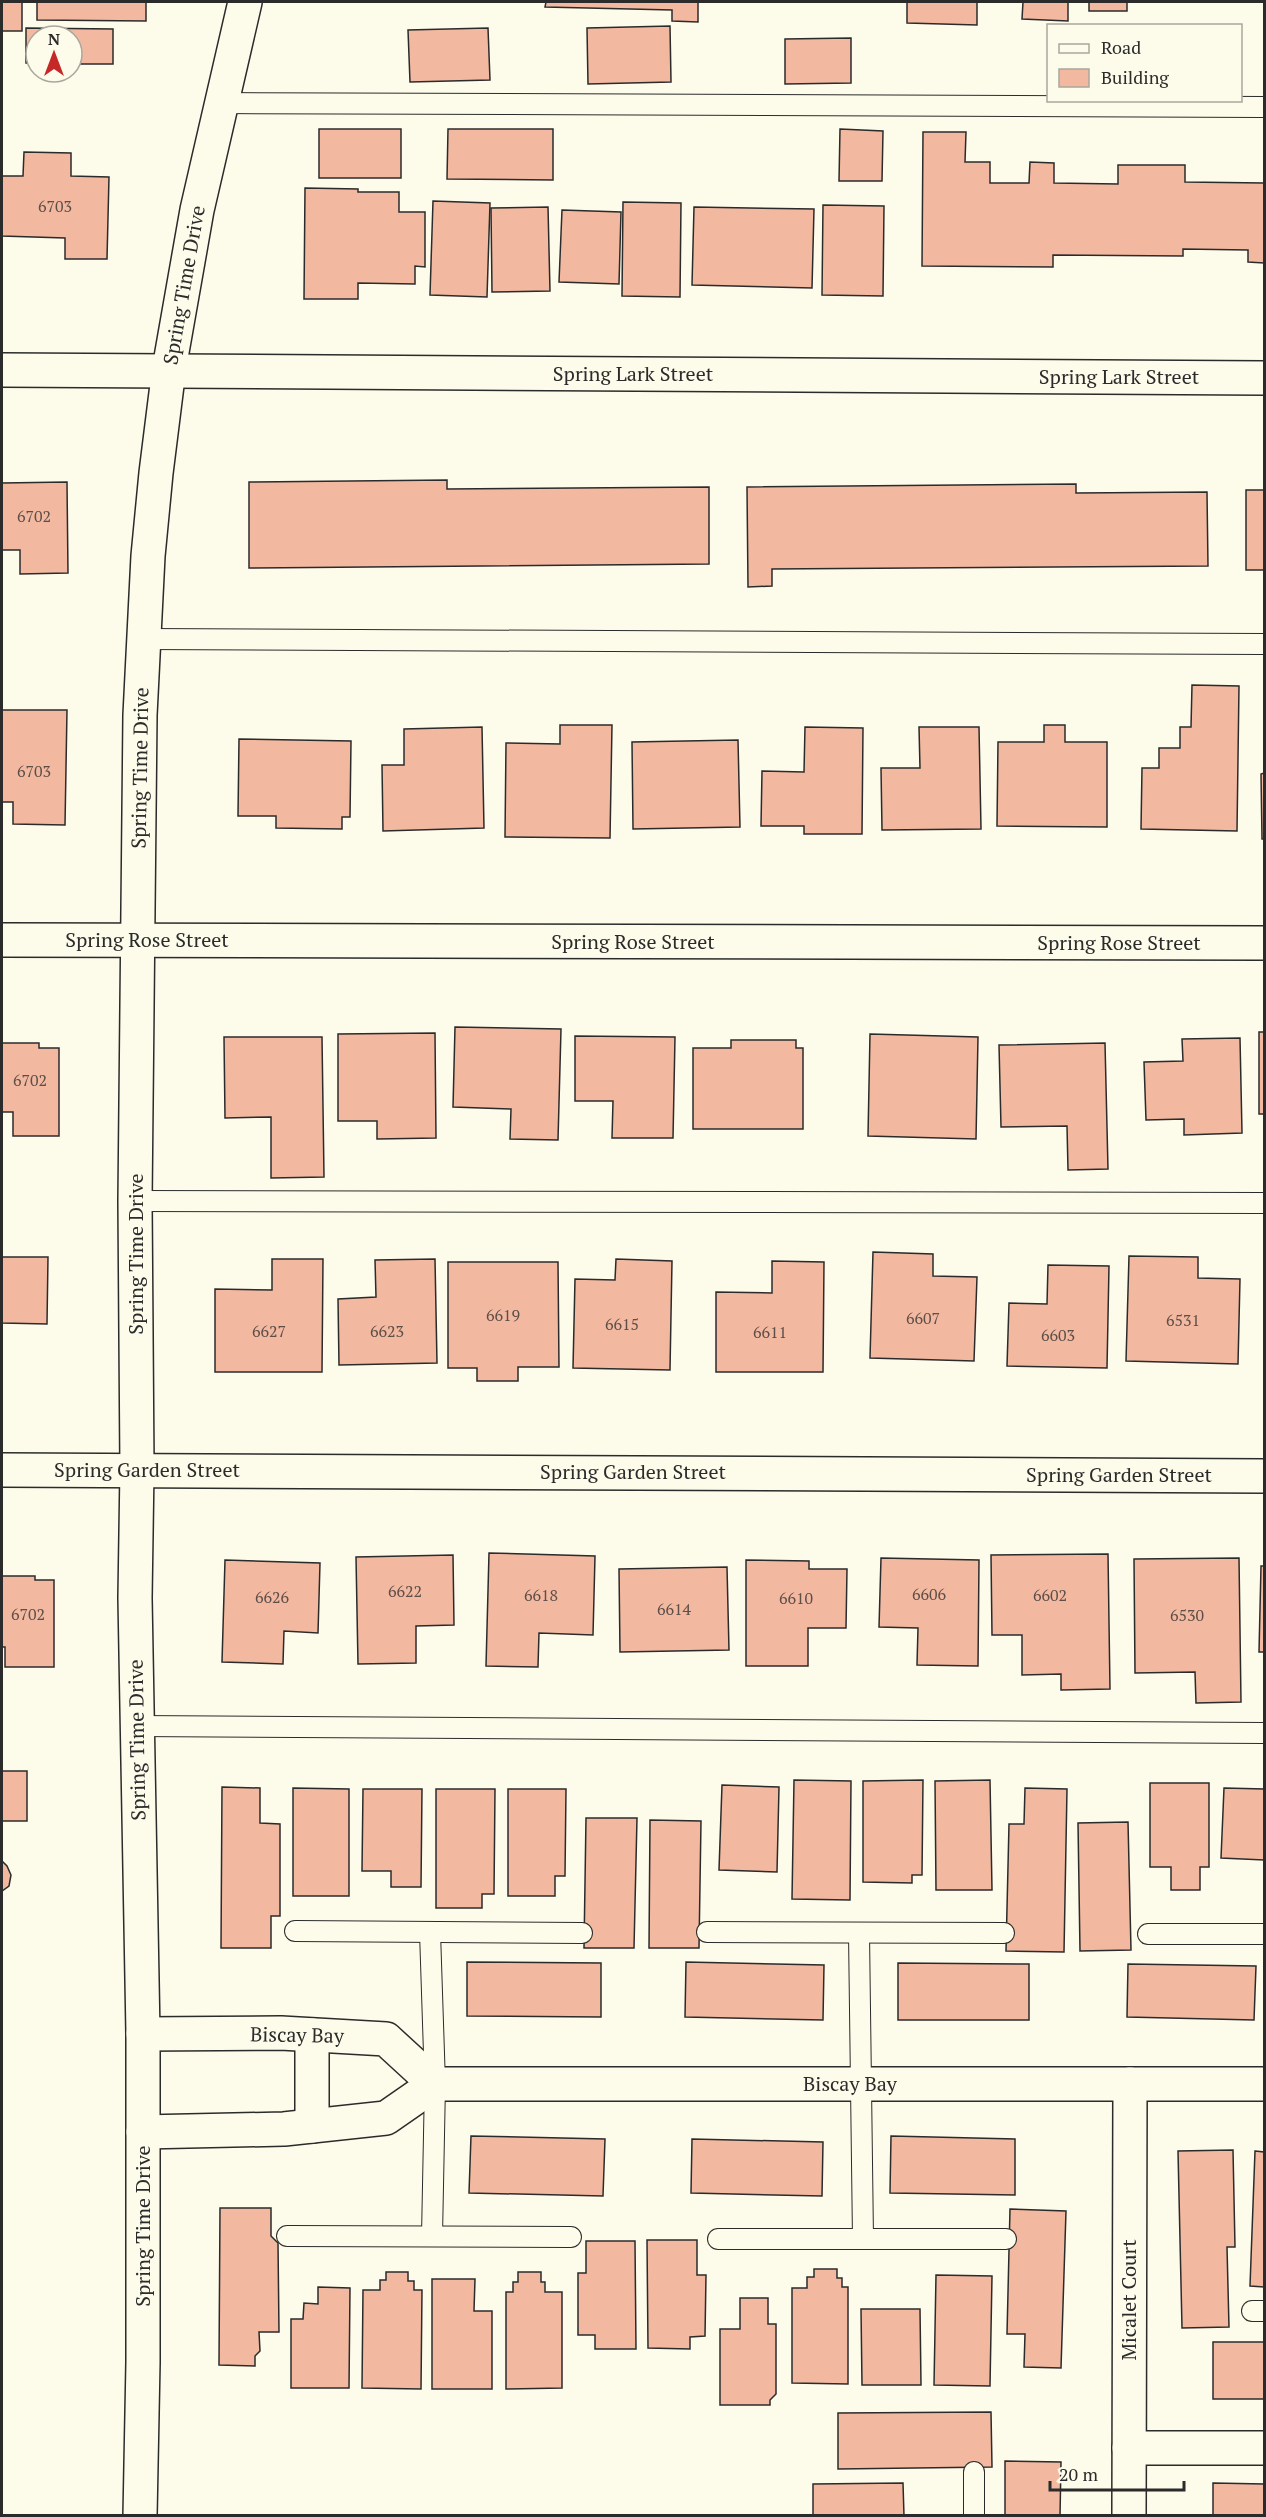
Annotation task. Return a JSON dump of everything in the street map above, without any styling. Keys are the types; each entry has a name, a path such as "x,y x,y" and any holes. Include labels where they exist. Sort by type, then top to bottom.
{"street":[{"name":"Spring Time Drive","path":"140,2516 143,2034 136,1726 135,1201 140,715 156,473 169,369 196,210 245,2"},
{"name":"Spring Lark Street","path":"2,370 169,369 1264,378"},
{"name":"Spring Rose Street","path":"2,940 1264,943"},
{"name":"Spring Garden Street","path":"2,1470 1264,1476"},
{"name":"Biscay Bay","path":"143,2034 312,2034 386,2039 435,2084 1264,2084"},
{"path":"312,2034 312,2126"},
{"path":"143,2132 284,2129 386,2118 435,2084"},
{"name":"Micalet Court","path":"1129,2516 1130,2084"},
{"path":"1129,2448 1264,2448"}],"lane":[{"path":"221,103 1264,107"},
{"path":"145,639 1264,644"},
{"path":"135,1201 1264,1203"},
{"path":"136,1726 1264,1733"},
{"path":"295,1931 582,1933"},
{"path":"430,1932 435,2084 432,2236"},
{"path":"707,1932 1004,1934"},
{"path":"859,1933 863,2239"},
{"path":"1148,1934 1264,1934"},
{"path":"287,2236 572,2237"},
{"path":"718,2239 1006,2239"},
{"path":"974,2472 974,2516"}],"building":[{"path":"2,2 22,2 22,31 2,31"},
{"path":"37,2 146,2 146,21 37,20"},
{"path":"546,2 698,2 698,22 672,21 672,10 545,7"},
{"path":"907,2 977,2 977,25 907,23"},
{"path":"1023,2 1068,2 1068,21 1022,19"},
{"path":"1089,2 1127,2 1127,11 1089,11"},
{"path":"670,26 671,82 588,84 587,28"},
{"path":"488,28 490,80 410,82 408,30"},
{"path":"84,29 113,29 113,64 84,64"},
{"path":"851,38 851,83 785,84 785,39"},
{"path":"319,129 401,129 401,178 319,178"},
{"path":"448,129 553,129 553,180 447,179"},
{"path":"840,129 883,131 882,181 839,181"},
{"path":"923,132 966,132 965,162 990,162 990,183 1029,183 1030,162 1054,163 1054,183 1118,184 1118,165 1185,165 1185,182 1264,183 1264,263 1248,262 1248,250 1183,249 1183,256 1053,255 1053,267 922,266"},
{"path":"24,152 71,153 71,176 109,177 107,259 65,259 65,238 2,236 2,176 23,176"},
{"path":"305,188 399,192 399,212 425,212 425,267 415,266 415,284 358,283 358,299 304,299"},
{"path":"433,201 490,203 487,297 430,295"},
{"path":"623,202 681,203 680,297 622,296"},
{"path":"823,205 884,206 883,296 822,295"},
{"path":"548,207 550,291 492,292 491,208"},
{"path":"694,207 814,209 812,288 692,285"},
{"path":"562,210 621,212 619,284 559,282"},
{"path":"447,480 447,489 709,487 709,564 249,568 249,482"},
{"path":"67,482 68,573 20,574 20,550 2,550 2,483"},
{"path":"1076,484 1076,493 1207,492 1208,566 772,569 772,586 748,587 747,487"},
{"path":"1246,490 1264,490 1264,570 1246,570"},
{"path":"1192,685 1239,686 1237,831 1141,829 1142,768 1159,768 1159,748 1180,748 1180,727 1191,727"},
{"path":"2,710 67,710 65,825 13,824 13,802 2,802"},
{"path":"560,725 612,725 610,838 505,837 506,743 560,744"},
{"path":"1044,725 1065,725 1065,742 1107,742 1107,827 997,826 998,742 1044,742"},
{"path":"482,727 484,828 383,831 382,765 404,765 404,729"},
{"path":"805,727 863,728 862,834 804,834 804,826 761,826 762,771 804,772"},
{"path":"919,727 979,727 981,829 882,830 881,768 920,768"},
{"path":"239,739 351,741 350,817 342,817 342,829 276,828 276,816 238,816"},
{"path":"738,740 740,827 633,829 632,742"},
{"path":"1264,773 1264,839 1262,839 1261,774"},
{"path":"455,1027 561,1029 558,1140 510,1139 511,1109 453,1107"},
{"path":"1259,1032 1264,1032 1264,1114 1259,1114"},
{"path":"435,1033 436,1138 377,1139 377,1121 338,1121 338,1034"},
{"path":"870,1034 978,1037 976,1139 868,1136"},
{"path":"575,1036 675,1037 673,1138 612,1138 613,1101 575,1101"},
{"path":"224,1037 322,1037 324,1177 271,1178 271,1117 225,1118"},
{"path":"1240,1038 1242,1133 1184,1135 1184,1119 1146,1120 1144,1062 1183,1061 1182,1039"},
{"path":"731,1040 796,1040 796,1048 803,1048 803,1129 693,1129 693,1048 731,1048"},
{"path":"2,1043 39,1043 39,1048 59,1048 59,1136 13,1136 13,1112 2,1112"},
{"path":"1105,1043 1108,1169 1068,1170 1067,1126 1001,1127 999,1045"},
{"path":"873,1252 933,1254 933,1276 977,1277 974,1361 870,1358"},
{"path":"1129,1256 1198,1257 1198,1278 1240,1279 1238,1364 1126,1361"},
{"path":"2,1257 48,1257 47,1324 2,1323"},
{"path":"272,1259 323,1259 322,1372 215,1372 215,1289 272,1290"},
{"path":"435,1259 437,1363 339,1365 338,1299 376,1297 375,1260"},
{"path":"616,1259 672,1261 670,1370 573,1368 575,1279 615,1280"},
{"path":"772,1261 824,1262 823,1372 716,1372 716,1292 772,1293"},
{"path":"448,1262 558,1262 559,1367 518,1367 518,1381 477,1381 477,1368 448,1368"},
{"path":"1048,1265 1109,1266 1107,1368 1007,1366 1009,1303 1047,1304"},
{"path":"489,1553 595,1556 593,1635 539,1633 538,1667 486,1666"},
{"path":"1108,1554 1110,1689 1061,1690 1061,1674 1022,1675 1022,1635 992,1635 991,1555"},
{"path":"453,1555 454,1625 416,1626 416,1663 358,1664 356,1557"},
{"path":"881,1558 979,1560 978,1666 917,1665 918,1628 879,1627"},
{"path":"1239,1558 1241,1702 1196,1703 1195,1672 1135,1673 1134,1559"},
{"path":"225,1560 320,1563 318,1633 284,1631 283,1664 222,1662"},
{"path":"746,1560 809,1561 809,1569 847,1569 846,1628 808,1628 808,1666 746,1666"},
{"path":"1261,1566 1264,1566 1264,1652 1259,1652"},
{"path":"727,1567 729,1650 620,1652 619,1569"},
{"path":"2,1576 35,1576 35,1580 54,1580 54,1667 5,1667 5,1647 2,1647"},
{"path":"2,1771 27,1771 27,1821 2,1821"},
{"path":"794,1780 851,1781 850,1900 792,1899"},
{"path":"923,1780 922,1875 912,1875 912,1883 863,1882 863,1781"},
{"path":"990,1780 992,1890 936,1890 935,1781"},
{"path":"1150,1783 1209,1783 1209,1867 1200,1867 1200,1890 1171,1890 1171,1867 1150,1867"},
{"path":"722,1785 779,1787 777,1872 719,1870"},
{"path":"222,1787 260,1788 260,1823 280,1824 280,1916 271,1916 271,1948 221,1948"},
{"path":"293,1788 349,1789 349,1896 293,1896"},
{"path":"1025,1788 1067,1789 1064,1952 1006,1951 1009,1824 1024,1824"},
{"path":"1224,1788 1264,1789 1264,1860 1221,1858"},
{"path":"363,1789 422,1789 421,1887 391,1887 391,1871 362,1871"},
{"path":"436,1789 495,1789 494,1894 482,1894 482,1908 436,1908"},
{"path":"508,1789 566,1789 565,1876 555,1876 555,1896 508,1896"},
{"path":"586,1818 637,1818 634,1948 584,1948"},
{"path":"650,1820 701,1821 699,1948 649,1948"},
{"path":"1128,1822 1131,1950 1080,1951 1078,1823"},
{"path":"2,1861 11,1875 9,1886 2,1891"},
{"path":"467,1962 601,1963 601,2017 467,2016"},
{"path":"686,1962 824,1965 823,2020 685,2017"},
{"path":"898,1963 1029,1964 1029,2020 898,2020"},
{"path":"1128,1964 1256,1966 1254,2020 1127,2017"},
{"path":"471,2136 605,2139 603,2196 469,2193"},
{"path":"891,2136 1015,2139 1015,2195 890,2193"},
{"path":"692,2139 823,2142 822,2196 691,2193"},
{"path":"1233,2150 1235,2247 1227,2247 1229,2327 1182,2328 1178,2151"},
{"path":"1255,2151 1264,2152 1264,2287 1250,2286"},
{"path":"220,2208 271,2208 271,2236 278,2243 279,2332 259,2332 260,2351 255,2356 255,2366 219,2365"},
{"path":"1010,2209 1066,2211 1061,2368 1024,2367 1025,2334 1007,2334"},
{"path":"647,2240 697,2240 697,2275 706,2275 705,2336 690,2337 690,2349 648,2348"},
{"path":"586,2241 635,2241 636,2349 595,2349 595,2335 578,2335 578,2273 586,2273"},
{"path":"814,2269 837,2269 837,2278 842,2278 842,2287 848,2287 848,2384 792,2383 792,2288 807,2288 807,2277 814,2277"},
{"path":"386,2272 408,2272 408,2281 414,2281 414,2290 422,2290 421,2389 362,2388 363,2290 380,2290 380,2280 386,2280"},
{"path":"518,2272 541,2272 541,2282 545,2282 545,2292 562,2292 562,2388 506,2389 506,2292 513,2292 513,2282 518,2282"},
{"path":"936,2275 992,2276 990,2386 934,2385"},
{"path":"432,2279 475,2279 474,2311 492,2311 492,2389 432,2389"},
{"path":"318,2287 350,2288 349,2388 291,2388 291,2319 303,2319 304,2303 318,2304"},
{"path":"740,2298 768,2298 768,2324 776,2324 776,2394 770,2400 770,2405 720,2405 720,2329 740,2329"},
{"path":"861,2309 920,2309 921,2385 862,2385"},
{"path":"1213,2342 1264,2342 1264,2399 1213,2399"},
{"path":"991,2412 992,2467 838,2469 838,2413"},
{"path":"1005,2461 1061,2462 1060,2516 1005,2516"},
{"path":"903,2483 904,2516 813,2516 813,2484"},
{"path":"1213,2483 1264,2484 1264,2516 1213,2516"}]}
